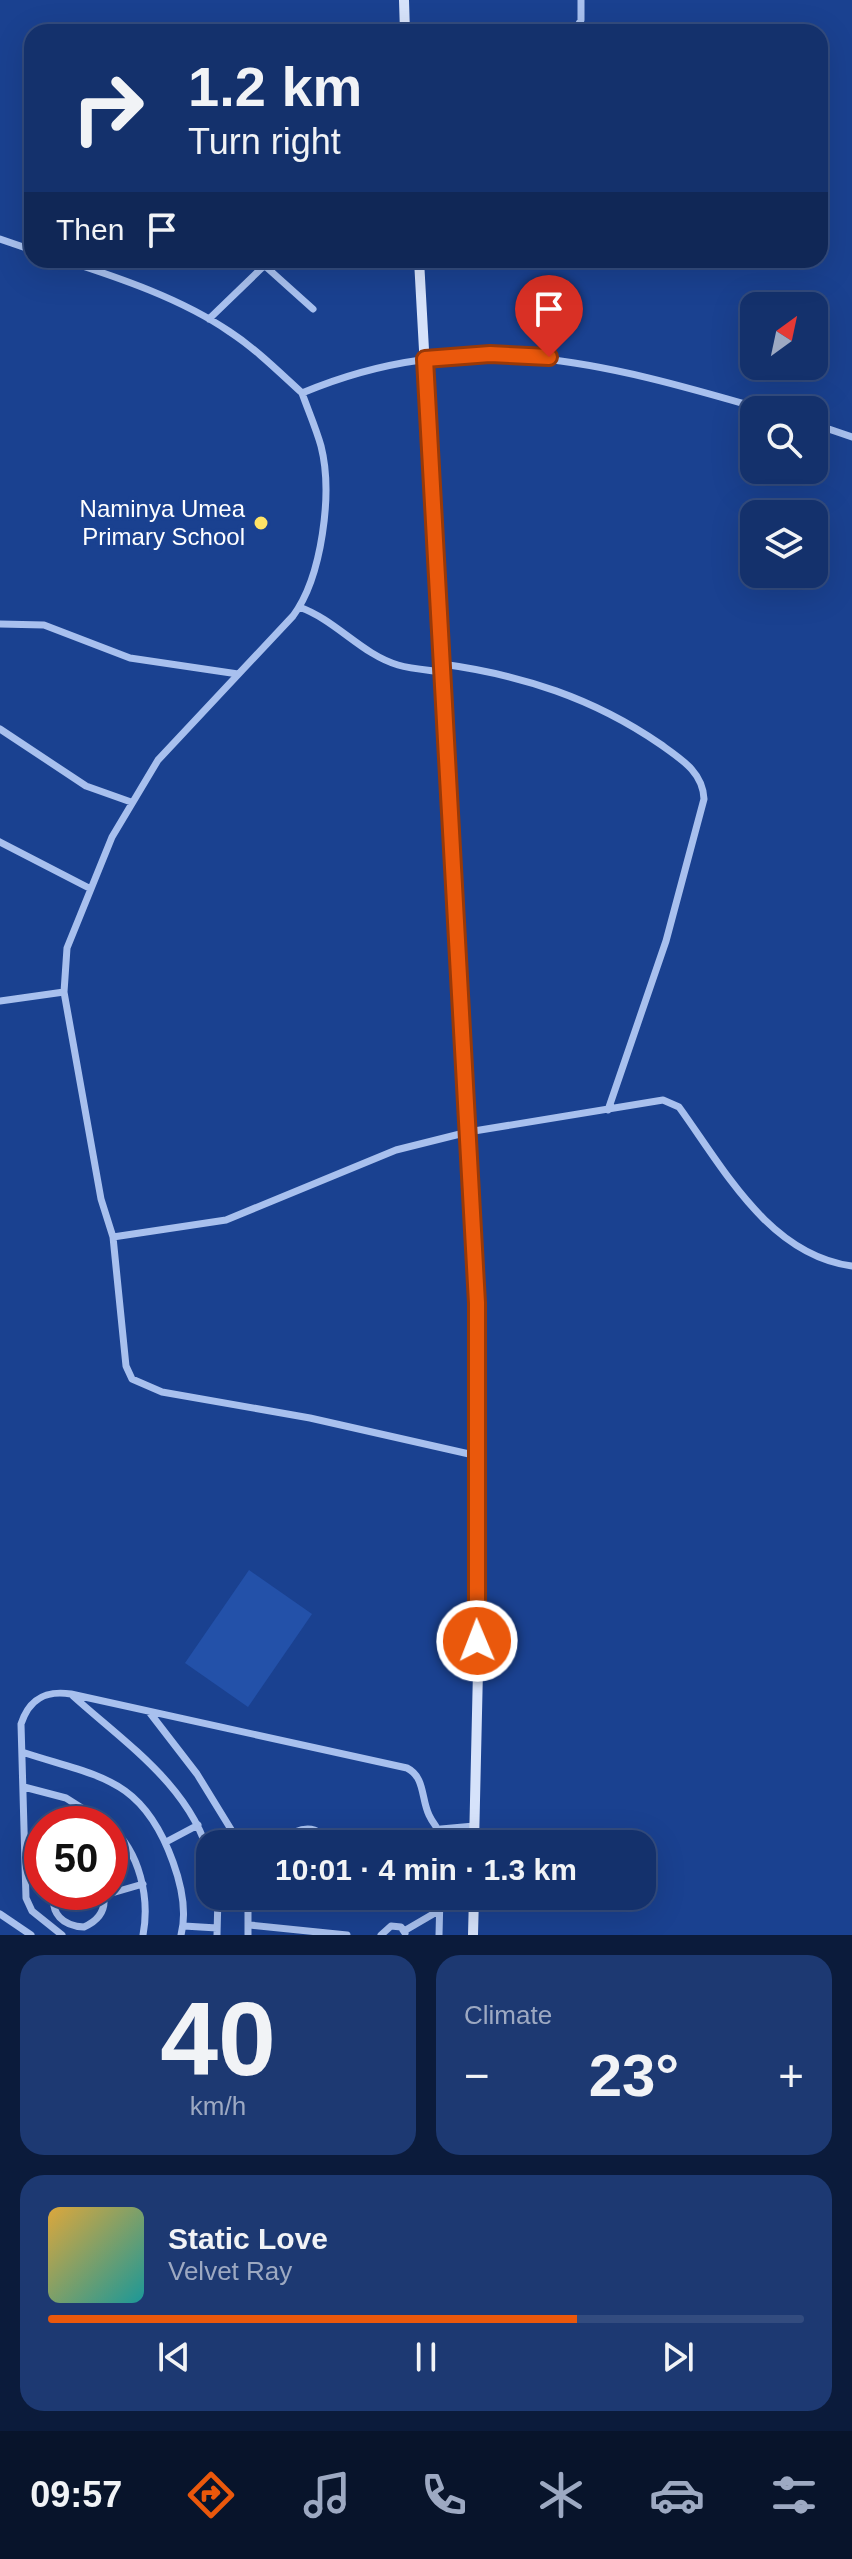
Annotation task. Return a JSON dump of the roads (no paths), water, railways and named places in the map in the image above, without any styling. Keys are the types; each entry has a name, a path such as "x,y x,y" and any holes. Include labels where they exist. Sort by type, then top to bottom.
{"main road":[{"path":"404,0 405,24"},
{"path":"419,268 477,1303 474,1830"},
{"path":"473,1935 474,1910"}],"street":[{"path":"579,24 581,0"},
{"path":"0,239 24,247"},
{"path":"86,268 209,319 252,348 302,393 321,446 325,495 317,561 299,607 177,738 131,802 89,888 67,948 64,992 101,1199 113,1237 126,1366 132,1379 162,1392 310,1418 478,1456"},
{"path":"209,319 261,268"},
{"path":"273,268 313,309"},
{"path":"302,393 338,378 425,359 510,354 549,357 677,384 740,402"},
{"path":"828,429 852,437"},
{"path":"299,607 323,617 366,648 398,665 491,670 589,703 670,751 690,767 704,786 704,799 666,941 608,1110"},
{"path":"0,624 44,625 130,658 238,674"},
{"path":"0,729 86,786 131,802"},
{"path":"0,842 89,888"},
{"path":"0,1001 64,992"},
{"path":"113,1237 226,1220 396,1150 468,1132 663,1100 674,1103 746,1201 773,1226 805,1253 852,1266"},
{"path":"64,1923 60,1933 27,1902 21,1724 31,1703 48,1693 71,1694 407,1768 419,1779 429,1814 441,1829 474,1826"},
{"path":"71,1694 173,1787 200,1830"},
{"path":"150,1713 197,1774 232,1830"},
{"path":"22,1752 83,1768 122,1789 147,1811 166,1842 182,1897 184,1926 181,1935"},
{"path":"24,1787 66,1798 79,1806"},
{"path":"166,1842 198,1825"},
{"path":"128,1851 143,1884 146,1902 143,1935"},
{"path":"128,1888 143,1884"},
{"path":"56,1910 64,1923 74,1927 94,1923 102,1910"},
{"path":"184,1926 217,1932 218,1910"},
{"path":"248,1935 249,1910"},
{"path":"381,1935 391,1926 405,1933 440,1910"},
{"path":"439,1935 440,1910"},
{"path":"0,1914 31,1935"},
{"path":"250,1925 275,1932 347,1935"}],"place":[{"name":"Naminya Umea Primary School","path":"261,523"}]}
